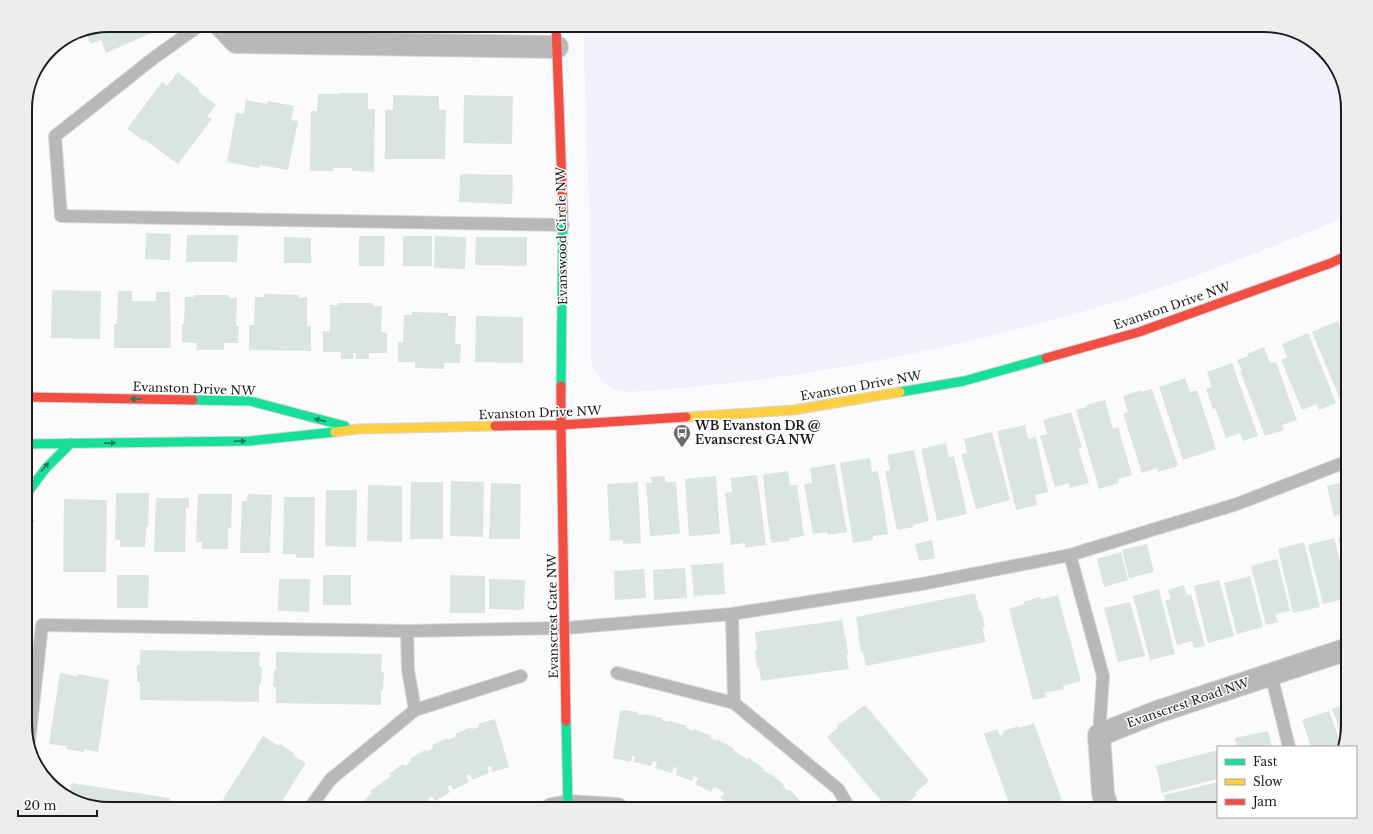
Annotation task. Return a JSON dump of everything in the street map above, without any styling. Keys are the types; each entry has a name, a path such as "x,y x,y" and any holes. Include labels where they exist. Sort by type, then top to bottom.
{"street":[{"path":"227,32 236,42 557,47"},
{"name":"Evanswood Circle NW","path":"556,32 563,225 561,425"},
{"name":"Evanston Drive NW","path":"32,444 250,441 358,429 561,425 794,410 964,381 1139,332 1341,258"},
{"name":"Evanston Drive NW","path":"32,397 250,401 358,429"},
{"name":"Evanscrest Gate NW","path":"560,802 566,628 561,425"},
{"path":"32,484 48,463 71,443"},
{"name":"Evanscrest Road NW","path":"1099,735 1157,712 1341,651"},
{"path":"1099,735 1103,793 1105,802"}],"lane":[{"path":"190,32 154,57 55,136 61,216 563,225"},
{"path":"32,715 42,625 407,631 566,628 732,614 922,584 1070,555 1237,504 1341,464"},
{"path":"1070,555 1103,676 1099,735"},
{"path":"732,614 734,703"},
{"path":"407,631 408,670 415,710"},
{"path":"617,673 734,703 838,789 846,802"},
{"path":"1271,674 1289,746"},
{"path":"314,802 331,779 415,710 521,676"}],"shaded area":[{"path":"583,32 1264,32 1293,38 1311,48 1328,66 1340,94 1341,219 1212,270 1166,286 1065,317 956,344 816,372 673,389 625,392 607,386 600,379 591,362 590,235"}],"building":[{"path":"154,32 106,53 101,40 91,44 87,36 94,33"},
{"path":"178,72 199,89 198,91 216,105 207,116 212,119 178,164 127,129 162,82 167,86"},
{"path":"368,93 368,109 375,109 374,172 352,171 352,168 333,168 333,171 310,171 311,111 317,111 318,94"},
{"path":"393,95 439,96 439,110 446,110 445,159 385,159 385,110 393,110"},
{"path":"464,95 513,96 512,144 463,143"},
{"path":"246,100 267,104 268,101 294,106 291,120 298,121 288,170 260,165 259,168 227,162 236,113 244,114"},
{"path":"460,174 513,175 512,204 459,202"},
{"path":"146,233 171,234 170,260 145,259"},
{"path":"187,235 238,235 237,262 186,262"},
{"path":"359,236 385,236 384,266 359,266"},
{"path":"403,236 432,236 432,266 403,266"},
{"path":"435,236 466,237 465,269 434,268"},
{"path":"284,237 311,238 311,263 284,263"},
{"path":"476,237 527,237 527,266 475,265"},
{"path":"52,290 101,291 100,339 51,338"},
{"path":"118,291 132,291 132,301 156,301 156,292 170,292 171,348 114,348 114,324 117,324"},
{"path":"264,294 299,295 299,298 307,297 307,326 311,326 311,351 249,350 249,325 254,325 255,297 264,297"},
{"path":"194,295 229,295 229,298 237,298 236,326 239,326 238,343 224,343 224,350 196,350 197,343 182,342 185,297 194,297"},
{"path":"338,303 373,303 373,306 382,306 381,332 387,333 387,353 369,353 369,359 356,359 356,353 353,353 353,359 341,359 341,352 323,352 323,331 330,332 330,305 338,305"},
{"path":"412,312 448,313 448,316 456,316 455,344 461,344 460,363 444,363 444,369 415,368 415,362 398,362 398,342 403,342 404,315 412,315"},
{"path":"476,316 523,317 523,363 475,362"},
{"path":"1338,321 1341,328 1341,402 1312,332"},
{"path":"1308,333 1336,403 1319,410 1317,404 1302,410 1281,360 1287,357 1282,344"},
{"path":"1264,347 1270,363 1276,362 1297,420 1282,425 1284,430 1265,436 1237,360"},
{"path":"1232,363 1258,436 1243,441 1240,433 1226,438 1206,389 1212,387 1207,372"},
{"path":"1185,378 1190,392 1197,390 1216,449 1183,460 1159,387"},
{"path":"1152,389 1178,466 1158,472 1157,468 1142,473 1123,414 1128,412 1123,396 1141,390 1141,392"},
{"path":"1105,400 1113,429 1118,427 1132,475 1118,479 1119,483 1099,489 1076,410 1087,407 1086,405"},
{"path":"1071,412 1082,447 1078,449 1089,483 1070,488 1069,483 1055,487 1040,436 1047,434 1043,420"},
{"path":"1025,425 1028,439 1036,437 1048,492 1035,495 1037,505 1016,510 997,431"},
{"path":"992,432 1010,500 976,509 961,454 967,453 964,439"},
{"path":"946,443 949,458 954,456 967,514 937,521 921,449"},
{"path":"914,450 929,521 913,525 914,527 897,530 885,471 890,470 887,455"},
{"path":"870,458 872,472 878,471 888,534 873,536 873,540 853,543 840,463"},
{"path":"835,464 847,532 828,535 827,532 813,534 804,484 812,483 810,468"},
{"path":"788,471 790,485 797,485 804,536 789,538 789,541 771,543 763,475"},
{"path":"757,475 766,545 745,548 745,543 731,545 725,493 732,492 731,478"},
{"path":"665,476 665,482 676,482 680,534 650,536 646,483 652,483 651,477"},
{"path":"716,476 720,534 689,536 685,479"},
{"path":"451,481 484,482 483,537 450,536"},
{"path":"411,482 443,482 443,539 410,539"},
{"path":"638,482 641,543 623,544 623,540 610,541 607,484"},
{"path":"491,483 521,484 520,539 489,539"},
{"path":"1341,483 1341,514 1334,516 1327,486"},
{"path":"368,485 402,486 402,542 367,541"},
{"path":"326,490 357,490 356,547 325,546"},
{"path":"116,493 149,493 148,527 146,527 145,547 120,547 120,540 115,540"},
{"path":"198,494 232,494 231,528 228,528 228,549 202,549 202,542 196,542"},
{"path":"248,494 272,495 270,553 240,553 242,501 247,501"},
{"path":"284,497 315,497 314,558 296,558 296,554 283,554"},
{"path":"156,498 189,498 189,508 186,507 185,552 154,552"},
{"path":"64,499 107,500 106,572 63,572"},
{"path":"1341,537 1341,551 1338,538"},
{"path":"1334,538 1341,564 1341,600 1323,604 1308,545"},
{"path":"932,540 935,558 919,561 915,544"},
{"path":"1304,542 1320,607 1293,613 1278,549"},
{"path":"1147,544 1154,572 1129,578 1122,550"},
{"path":"1121,552 1128,580 1104,587 1097,559"},
{"path":"1277,559 1290,611 1275,614 1278,622 1266,625 1251,566"},
{"path":"723,563 725,594 694,596 691,565"},
{"path":"685,568 687,598 654,600 653,570"},
{"path":"644,569 646,598 615,600 614,571"},
{"path":"117,575 149,575 148,608 117,608"},
{"path":"323,575 351,575 351,605 323,605"},
{"path":"450,575 485,576 485,613 450,613"},
{"path":"1250,576 1263,627 1237,634 1224,583"},
{"path":"279,579 310,579 309,612 278,611"},
{"path":"489,579 525,580 524,610 489,609"},
{"path":"1219,580 1234,636 1208,643 1194,586"},
{"path":"1184,585 1187,595 1191,594 1205,646 1194,648 1192,641 1177,645 1165,600 1171,599 1168,590"},
{"path":"1159,589 1175,654 1150,660 1133,596"},
{"path":"975,593 979,611 981,611 985,627 982,628 986,642 866,666 863,652 861,652 856,617"},
{"path":"1058,595 1081,681 1063,686 1064,689 1045,693 1046,697 1033,700 1009,609 1024,604 1023,602 1040,597 1041,600"},
{"path":"1130,602 1145,656 1118,662 1104,608"},
{"path":"842,620 846,637 848,655 846,655 849,669 761,681 759,667 757,667 755,632"},
{"path":"140,650 260,652 259,667 262,667 261,684 259,684 259,702 140,700 140,682 137,682 137,665 140,665"},
{"path":"276,652 382,654 381,672 384,672 383,690 381,690 381,705 276,703 276,687 273,687 274,670 276,670"},
{"path":"60,673 77,676 78,674 109,680 98,752 84,749 84,752 66,749 67,746 49,744"},
{"path":"865,705 929,781 915,793 917,795 908,802 882,802 827,737 838,728 837,726"},
{"path":"1341,706 1340,731 1332,709"},
{"path":"620,710 638,712 637,714 645,714 662,718 662,720 687,726 686,728 693,731 694,729 711,736 710,738 717,741 717,739 733,748 733,750 748,760 749,758 769,774 770,773 784,785 783,786 788,791 790,790 801,802 726,802 720,798 724,793 719,789 714,787 711,792 695,784 698,778 694,776 692,781 676,775 677,768 674,767 672,773 655,768 657,762 653,761 651,766 634,762 635,756 632,756 631,762 613,758"},
{"path":"1329,711 1339,739 1338,746 1311,746 1302,720"},
{"path":"495,719 509,767 492,772 491,766 487,767 489,773 472,780 470,774 466,776 469,782 453,790 451,785 447,786 450,792 435,801 432,796 428,798 431,802 362,802 372,793 370,791 391,776 389,774 403,764 405,766 411,761 410,759 425,750 426,752 433,748 432,745 447,738 448,740 456,736 455,734 471,727 472,729 479,727 478,724"},
{"path":"1034,723 1062,802 1008,802 984,734 997,729 1000,736 1004,734 1003,731 1019,726 1019,728"},
{"path":"1268,731 1272,746 1237,746 1235,738"},
{"path":"263,736 279,746 280,744 294,753 293,755 306,763 281,802 221,802"},
{"path":"1217,750 1217,779 1162,793 1156,766"},
{"path":"1217,782 1217,802 1166,802 1164,795"},
{"path":"71,783 170,798 170,802 109,802 89,799 70,792"}],"traffic: fast":[{"path":"561,386 563,212"},
{"path":"900,392 964,381 1046,358"},
{"path":"193,400 250,401 345,426"},
{"path":"32,444 250,441 335,432"},
{"path":"32,487 46,468 71,443"},
{"path":"566,721 568,802"}],"traffic: slow":[{"path":"686,417 794,410 900,392"},
{"path":"335,432 358,429 495,426"}],"traffic: jam":[{"path":"556,32 563,212"},
{"path":"1046,358 1139,332 1341,258"},
{"path":"561,386 566,721"},
{"path":"32,397 193,400"},
{"path":"495,426 561,425 686,417"}],"place":[{"name":"WB Evanston DR @ Evanscrest GA NW","path":"682,448"}]}
